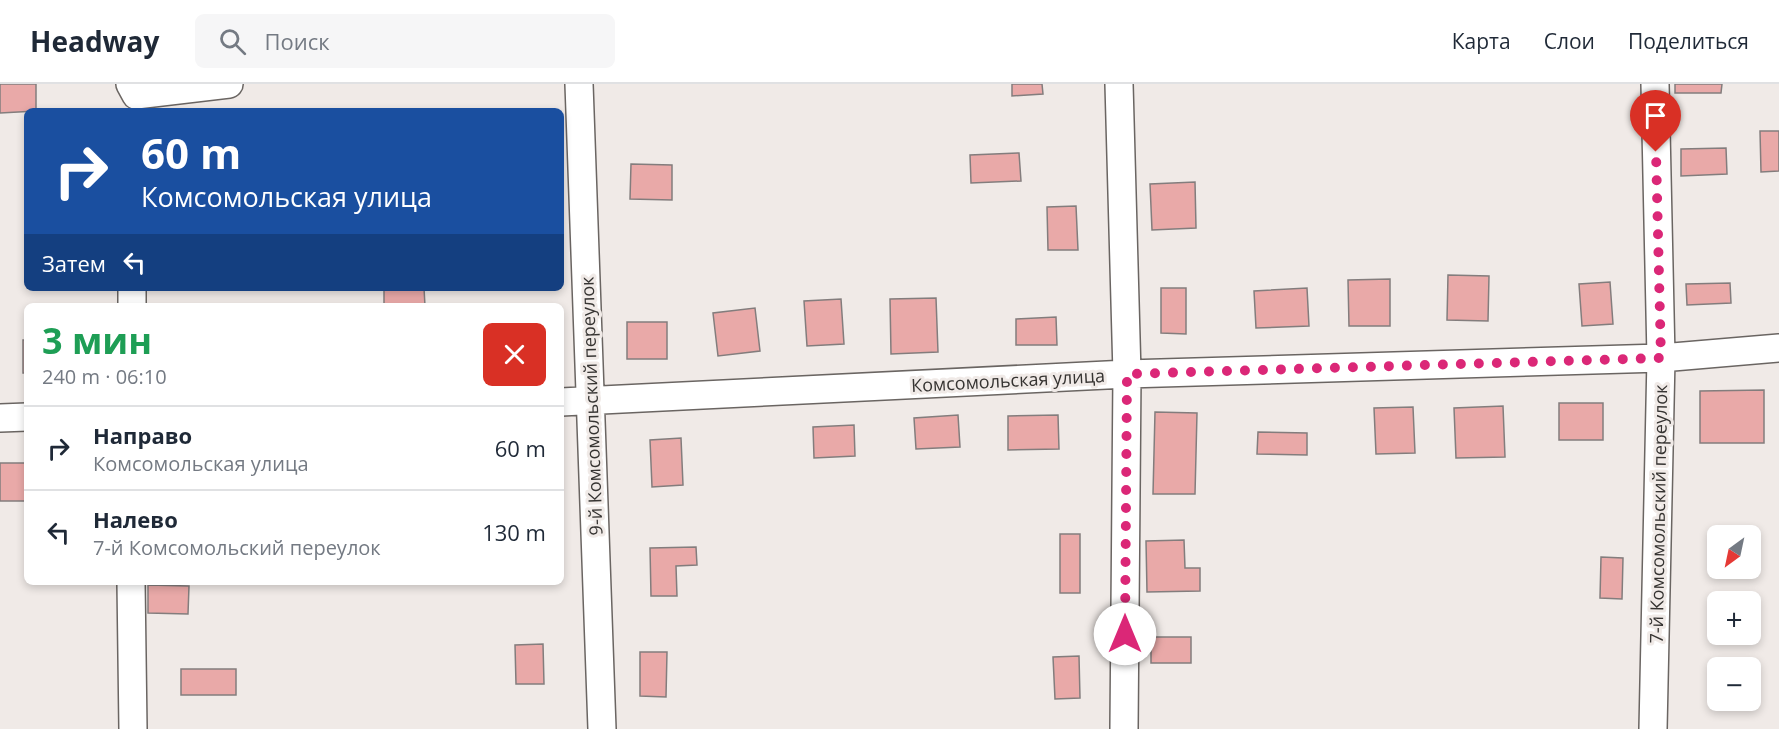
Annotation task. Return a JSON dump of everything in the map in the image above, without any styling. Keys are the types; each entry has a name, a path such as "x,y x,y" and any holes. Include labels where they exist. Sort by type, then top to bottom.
{"street":[{"path":"134,97 229,84"},
{"name":"9-й Комсомольский переулок","path":"579,84 602,729"},
{"path":"1119,84 1127,374 1124,729"},
{"name":"7-й Комсомольский переулок","path":"1653,729 1661,358 1654,84"},
{"name":"Комсомольская улица","path":"564,402 1127,374 1661,358 1779,348"},
{"path":"0,418 24,417"},
{"path":"130,585 133,729"}],"building":[{"path":"0,84 36,84 36,108 24,108 24,112 0,113"},
{"path":"1012,84 1042,84 1043,94 1012,96"},
{"path":"1675,84 1722,84 1721,93 1675,93"},
{"path":"1760,131 1779,131 1779,171 1761,172"},
{"path":"1726,148 1727,174 1681,176 1681,149"},
{"path":"1019,153 1021,181 971,183 970,155"},
{"path":"631,164 672,165 672,200 630,199"},
{"path":"1195,182 1196,228 1152,230 1150,184"},
{"path":"1076,206 1078,250 1048,250 1047,207"},
{"path":"1448,275 1489,276 1488,321 1447,320"},
{"path":"1390,279 1390,326 1349,326 1348,280"},
{"path":"1610,282 1613,324 1582,326 1579,284"},
{"path":"1730,283 1731,303 1687,305 1686,284"},
{"path":"1161,288 1186,288 1186,334 1161,333"},
{"path":"1307,288 1309,326 1256,328 1254,291"},
{"path":"384,291 424,291 425,303 384,303"},
{"path":"936,298 938,352 891,354 890,299"},
{"path":"841,299 844,344 807,346 804,301"},
{"path":"755,308 760,351 718,356 713,313"},
{"path":"1056,317 1057,345 1016,345 1016,319"},
{"path":"627,322 667,322 667,359 627,359"},
{"path":"23,340 24,340 24,373"},
{"path":"1764,390 1764,443 1700,443 1700,391"},
{"path":"1559,403 1603,403 1603,440 1559,440"},
{"path":"1503,406 1505,457 1456,458 1454,408"},
{"path":"1413,407 1415,453 1376,454 1374,408"},
{"path":"1155,412 1197,413 1195,494 1153,494"},
{"path":"958,415 960,447 916,449 914,418"},
{"path":"1058,415 1059,449 1008,450 1008,416"},
{"path":"854,425 855,456 814,458 813,427"},
{"path":"1258,432 1307,433 1307,455 1257,454"},
{"path":"681,438 683,485 652,487 650,440"},
{"path":"0,463 24,463 24,501 0,501"},
{"path":"1060,534 1080,534 1080,593 1060,593"},
{"path":"1184,540 1185,568 1200,568 1200,591 1147,592 1146,541"},
{"path":"696,547 697,565 676,566 677,596 651,596 650,548"},
{"path":"1601,557 1623,558 1622,599 1600,598"},
{"path":"148,585 189,586 188,614 148,613"},
{"path":"1151,637 1191,637 1191,663 1151,663"},
{"path":"543,644 544,684 516,684 515,645"},
{"path":"640,652 667,652 666,697 640,696"},
{"path":"1079,656 1080,698 1055,699 1053,657"},
{"path":"181,669 236,669 236,695 181,695"}],"route":[{"path":"1125,634 1127,374 1661,358 1656,152"}]}
